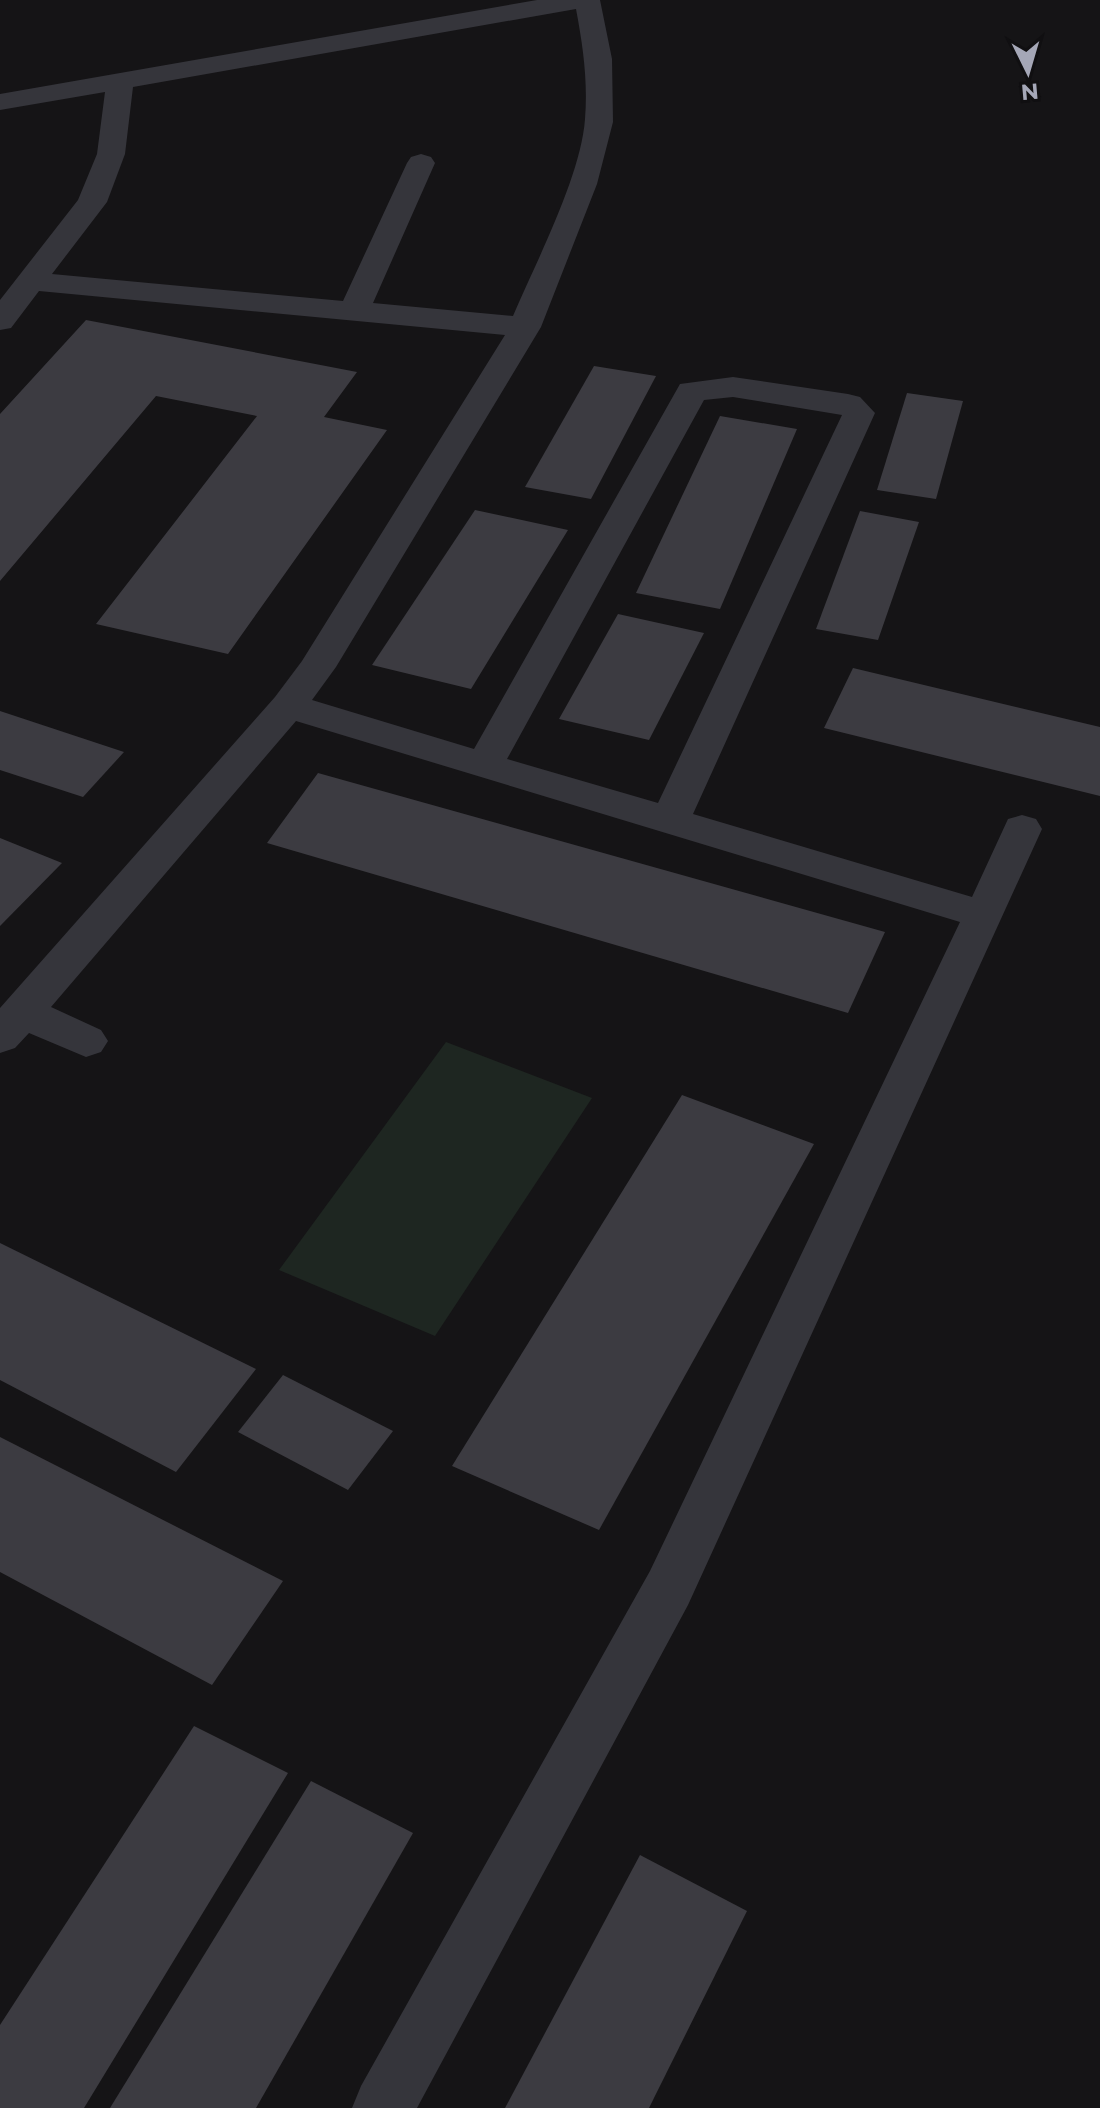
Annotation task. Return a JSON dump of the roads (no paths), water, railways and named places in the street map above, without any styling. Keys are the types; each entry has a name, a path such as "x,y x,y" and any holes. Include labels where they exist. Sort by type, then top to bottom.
{"street":[{"path":"0,102 584,0 599,59 599,122 583,184 525,327 317,667 288,706 6,1030"},
{"path":"0,321 92,202 111,154 120,81"},
{"path":"354,311 421,163"},
{"path":"33,281 525,327"},
{"path":"485,764 692,391 733,387 848,404 859,413 670,821"},
{"path":"288,706 984,915"},
{"path":"383,2108 669,1588 1022,829"},
{"path":"6,1030 86,1041"}]}
